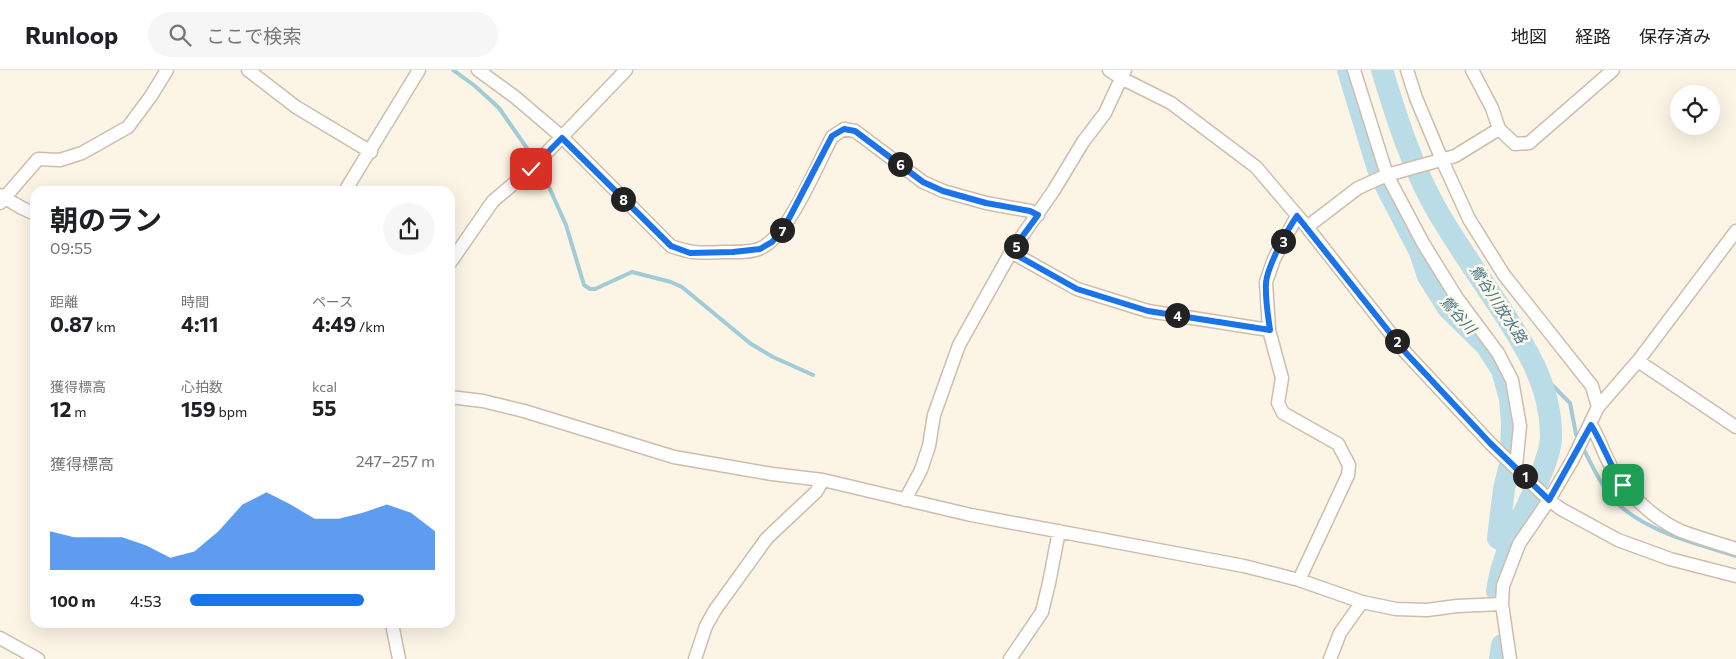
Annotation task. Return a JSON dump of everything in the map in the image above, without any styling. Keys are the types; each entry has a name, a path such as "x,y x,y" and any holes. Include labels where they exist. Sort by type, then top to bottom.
{"street":[{"path":"30,212 1,199 38,159 60,160 82,153 128,127 167,70"},
{"path":"248,70 296,107 370,152"},
{"path":"348,186 422,70"},
{"path":"478,70 515,97 562,138 671,246 690,253 760,249 772,242 784,228 832,136 844,129 855,131 923,182 943,191 986,203 1030,211 1038,215"},
{"path":"455,256 493,201 536,164 626,70"},
{"path":"1109,70 1123,74 1171,103 1256,167 1307,227 1406,353 1490,443 1546,497 1561,509 1618,540 1670,559 1736,576"},
{"path":"1354,70 1391,174 1423,243 1457,298 1498,352 1512,380 1520,426 1519,470"},
{"path":"1407,70 1439,161 1469,219 1504,275 1592,386 1598,407"},
{"path":"1472,70 1492,108 1499,130 1515,144 1529,143 1613,70"},
{"path":"905,500 920,470 929,446 934,416 959,345 1011,252 1038,215 1083,142 1105,113 1123,74"},
{"path":"1307,227 1358,188 1391,174 1455,156 1499,130"},
{"path":"1297,216 1274,259 1266,282 1270,330 1282,378 1278,403 1283,412 1338,444 1349,465 1348,475 1299,580"},
{"path":"1510,659 1502,604 1503,586 1519,544 1546,497 1576,452 1591,425 1598,407 1638,361 1736,232"},
{"path":"1011,252 1077,289 1148,311 1270,330"},
{"path":"1638,361 1736,427"},
{"path":"455,398 483,401 524,411 674,457 772,474 823,480 905,500 1244,566 1299,580 1362,602 1396,609 1427,610 1457,606 1502,604"},
{"path":"1591,425 1611,467 1623,485 1659,518 1680,530 1736,549"},
{"path":"695,659 706,626 767,538 816,492 823,480"},
{"path":"1010,659 1042,612 1059,531"},
{"path":"1330,659 1340,633 1362,602"},
{"path":"393,628 399,659"},
{"path":"0,638 38,659"}],"waterway":[{"path":"453,70 475,86 499,108 540,167 566,225 584,285 590,289 595,289 632,272 671,282 682,287 751,344 773,357 813,375"},
{"name":"鶯谷川","path":"1348,70 1378,169"},
{"name":"鶯谷川放水路","path":"1382,70 1406,144 1421,180 1439,214 1528,352 1547,402 1551,438 1549,451 1535,489 1507,552 1497,591"},
{"name":"鶯谷川","path":"1386,186 1420,252 1428,276 1448,308 1486,345 1502,370 1510,399 1512,423 1511,448"},
{"path":"1539,372 1570,403 1579,440"},
{"path":"1582,446 1606,489 1625,510 1650,526 1664,532 1736,556"},
{"name":"鶯谷川","path":"1509,469 1504,489 1498,538 1510,546"},
{"name":"鶯谷川","path":"1500,659 1502,645"}],"route":[{"path":"531,169 562,138 671,246 690,253 760,249 772,242 784,228 832,136 844,129 855,131 923,182 943,191 986,203 1030,211 1038,215 1011,252 1077,289 1148,311 1270,330 1266,282 1274,259 1297,216 1406,353 1490,443 1516,466 1549,500 1591,425 1611,467 1623,485"}]}
